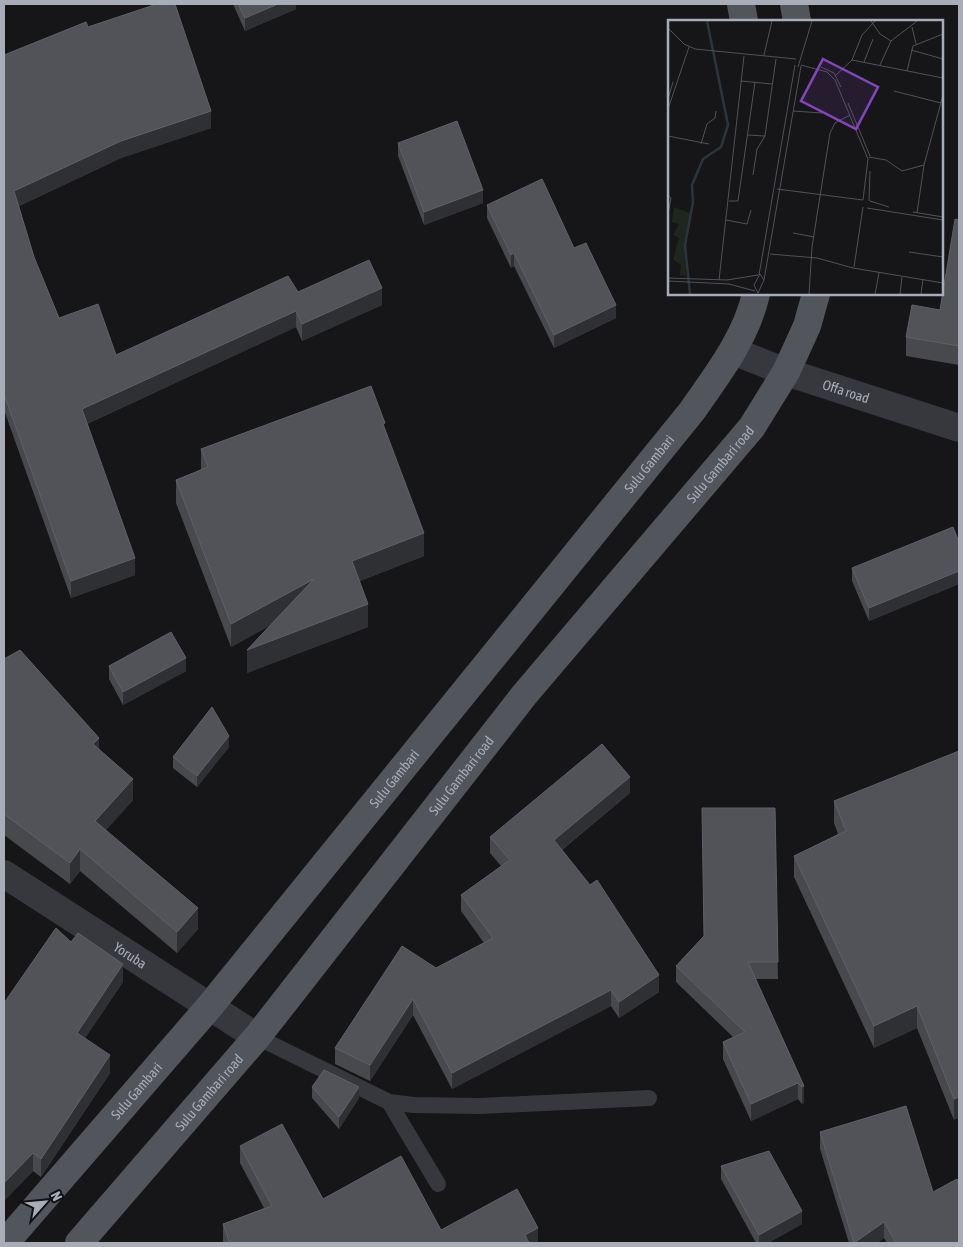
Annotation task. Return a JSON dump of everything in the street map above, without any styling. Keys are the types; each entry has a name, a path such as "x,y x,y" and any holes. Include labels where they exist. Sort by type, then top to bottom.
{"main road":[{"path":"741,4 744,20"},
{"path":"794,4 797,20"},
{"name":"Sulu Gambari","path":"5,1243 210,1006 692,411 733,351 754,304 756,295"},
{"name":"Sulu Gambari road","path":"79,1243 257,1037 524,694 752,427 786,372 807,326 816,295"}],"street":[{"name":"Offa road","path":"733,351 786,372 959,428"},
{"name":"Yoruba","path":"4,874 257,1037"}],"lane":[{"path":"257,1037 389,1102 414,1105 480,1106 649,1098"},
{"path":"389,1102 438,1184"}],"building":[{"path":"157,4 175,4 211,111 121,141 14,191 34,257 59,318 98,304 116,355 288,276 298,292 369,260 382,288 302,324 296,311 82,409 135,558 71,581 4,394 4,55 86,22 88,27"},
{"path":"238,4 278,4 245,18"},
{"path":"457,121 483,190 424,212 398,143"},
{"path":"542,179 574,248 586,243 616,305 554,335 514,253 511,255 487,205"},
{"path":"955,219 959,220 959,346 906,337 912,305 940,310"},
{"path":"371,386 385,423 383,424 424,533 352,561 368,604 247,650 314,579 231,624 176,480 208,467 201,449"},
{"path":"953,527 959,542 959,571 869,608 852,568"},
{"path":"171,632 186,658 123,692 109,666"},
{"path":"20,650 99,738 93,744 133,779 95,821 198,908 177,932 80,849 70,863 4,814 4,659"},
{"path":"212,707 229,736 197,776 173,757"},
{"path":"602,744 630,777 554,840 590,885 597,880 659,975 619,1002 611,990 452,1073 413,999 370,1065 335,1048 402,946 436,968 493,938 461,895 510,860 490,837"},
{"path":"959,751 959,1097 954,1099 917,1006 874,1026 794,856 846,831 834,801"},
{"path":"702,808 775,808 778,962 748,962 804,1086 802,1087 798,1083 751,1104 723,1042 745,1032 676,966 704,936"},
{"path":"56,928 71,942 78,933 123,964 77,1033 110,1055 41,1159 33,1153 4,1183 4,1003"},
{"path":"324,1070 359,1087 339,1117 312,1087"},
{"path":"906,1106 933,1192 957,1179 959,1183 959,1243 896,1243 884,1222 854,1243 820,1132"},
{"path":"282,1124 323,1199 401,1156 441,1230 517,1189 538,1228 525,1235 529,1243 230,1243 223,1224 272,1206 240,1146"},
{"path":"769,1151 802,1211 759,1235 721,1166"}]}
